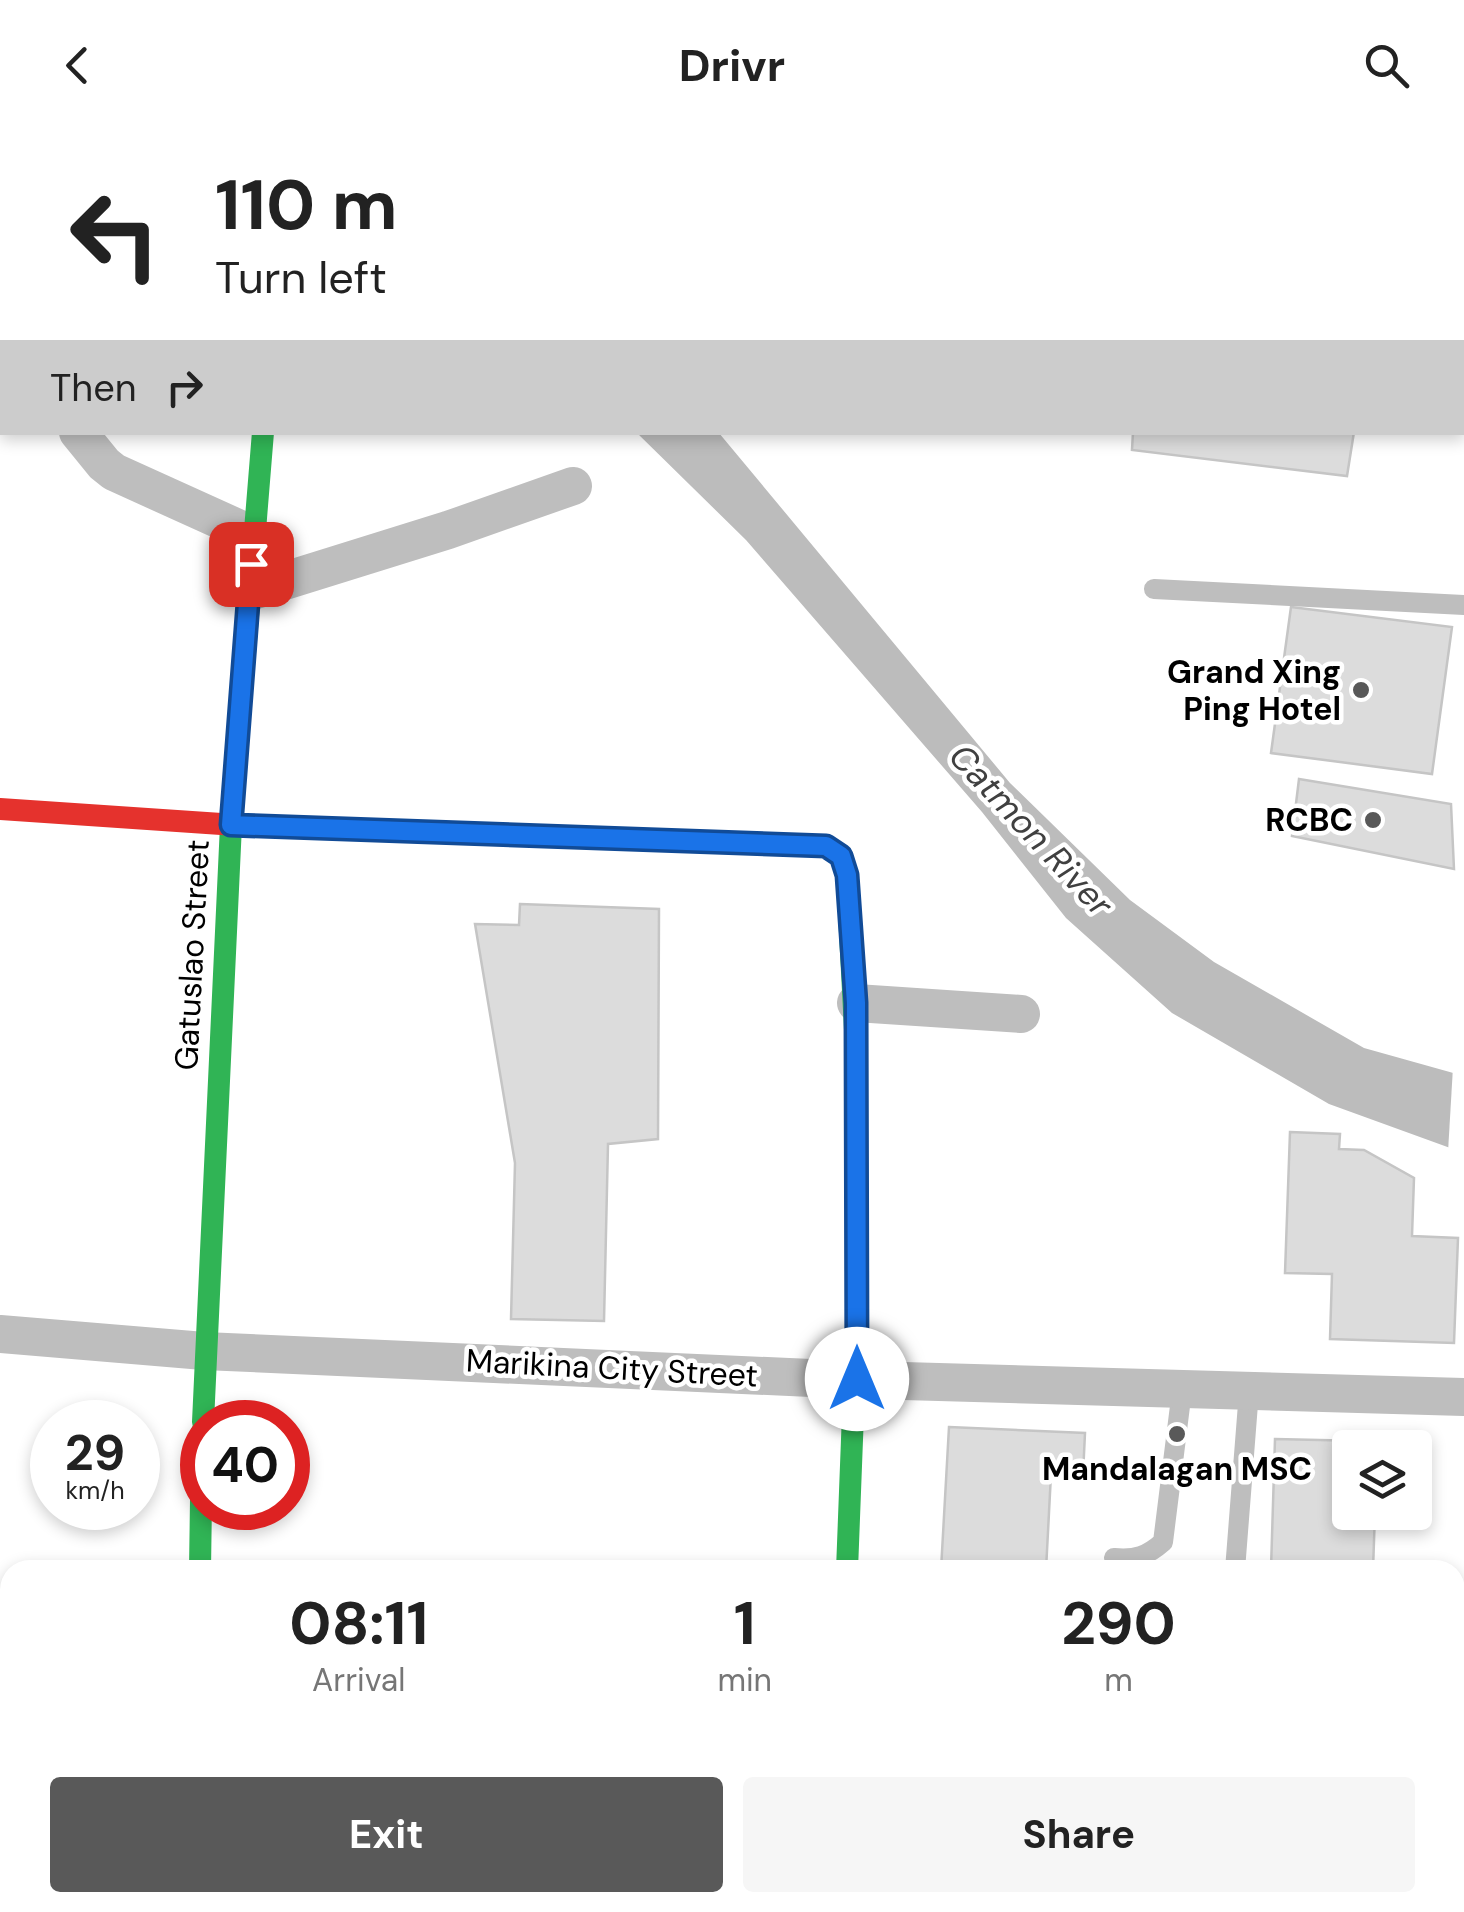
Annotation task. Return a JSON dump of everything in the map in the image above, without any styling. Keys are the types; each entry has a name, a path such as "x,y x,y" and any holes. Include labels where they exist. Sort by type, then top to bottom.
{"street":[{"path":"80,435 114,472 253,534"},
{"name":"Gatuslao Street","path":"203,1400 231,825 263,435"},
{"path":"249,592 573,486"},
{"path":"0,810 231,825 826,846 841,856 847,875 856,1003 857,1379 848,1560"},
{"path":"856,1003 1021,1014"},
{"name":"Marikina City Street","path":"0,1334 204,1351 857,1379 1464,1396"},
{"path":"200,1560 201,1530"}],"lane":[{"path":"1154,589 1464,605"},
{"path":"1114,1558 1131,1560 1148,1555 1163,1542 1182,1390"},
{"path":"1236,1560 1249,1391"}],"water":[{"name":"Catmon River","path":"639,435 721,435 1010,783 1130,900 1214,962 1364,1048 1464,1076 1464,1153 1329,1104 1172,1013 1066,918 982,812 746,540"}],"pier":[{"path":"1453,1067 1464,1071 1464,1158 1448,1152"}],"building":[{"path":"1133,435 1354,435 1347,476 1132,450"},
{"name":"Grand Xing Ping Hotel","path":"1291,607 1452,627 1432,774 1271,753"},
{"name":"RCBC","path":"1299,779 1451,804 1454,869 1292,836"},
{"path":"520,904 659,909 658,1139 608,1144 604,1321 511,1319 515,1163 475,924 519,925"},
{"path":"1290,1132 1340,1134 1339,1149 1364,1150 1414,1178 1412,1236 1458,1238 1454,1343 1330,1339 1332,1274 1285,1273"},
{"path":"949,1427 1085,1433 1083,1475 1051,1474 1047,1560 942,1560"},
{"path":"1275,1439 1332,1440 1332,1530 1374,1530 1373,1560 1271,1560"}],"traffic: fast":[{"path":"204,1400 231,825 263,435"},
{"path":"236,825 826,846 841,856 847,875 856,1049 857,1309 847,1560"},
{"path":"200,1560 201,1530"}],"traffic: jam":[{"path":"0,809 236,825"}],"place":[{"name":"Grand Xing Ping Hotel","path":"1361,690"},
{"name":"RCBC","path":"1373,820"},
{"name":"Mandalagan MSC","path":"1177,1434"}],"route":[{"path":"251,564 231,825 826,846 841,856 847,875 856,1003 857,1379"}]}
